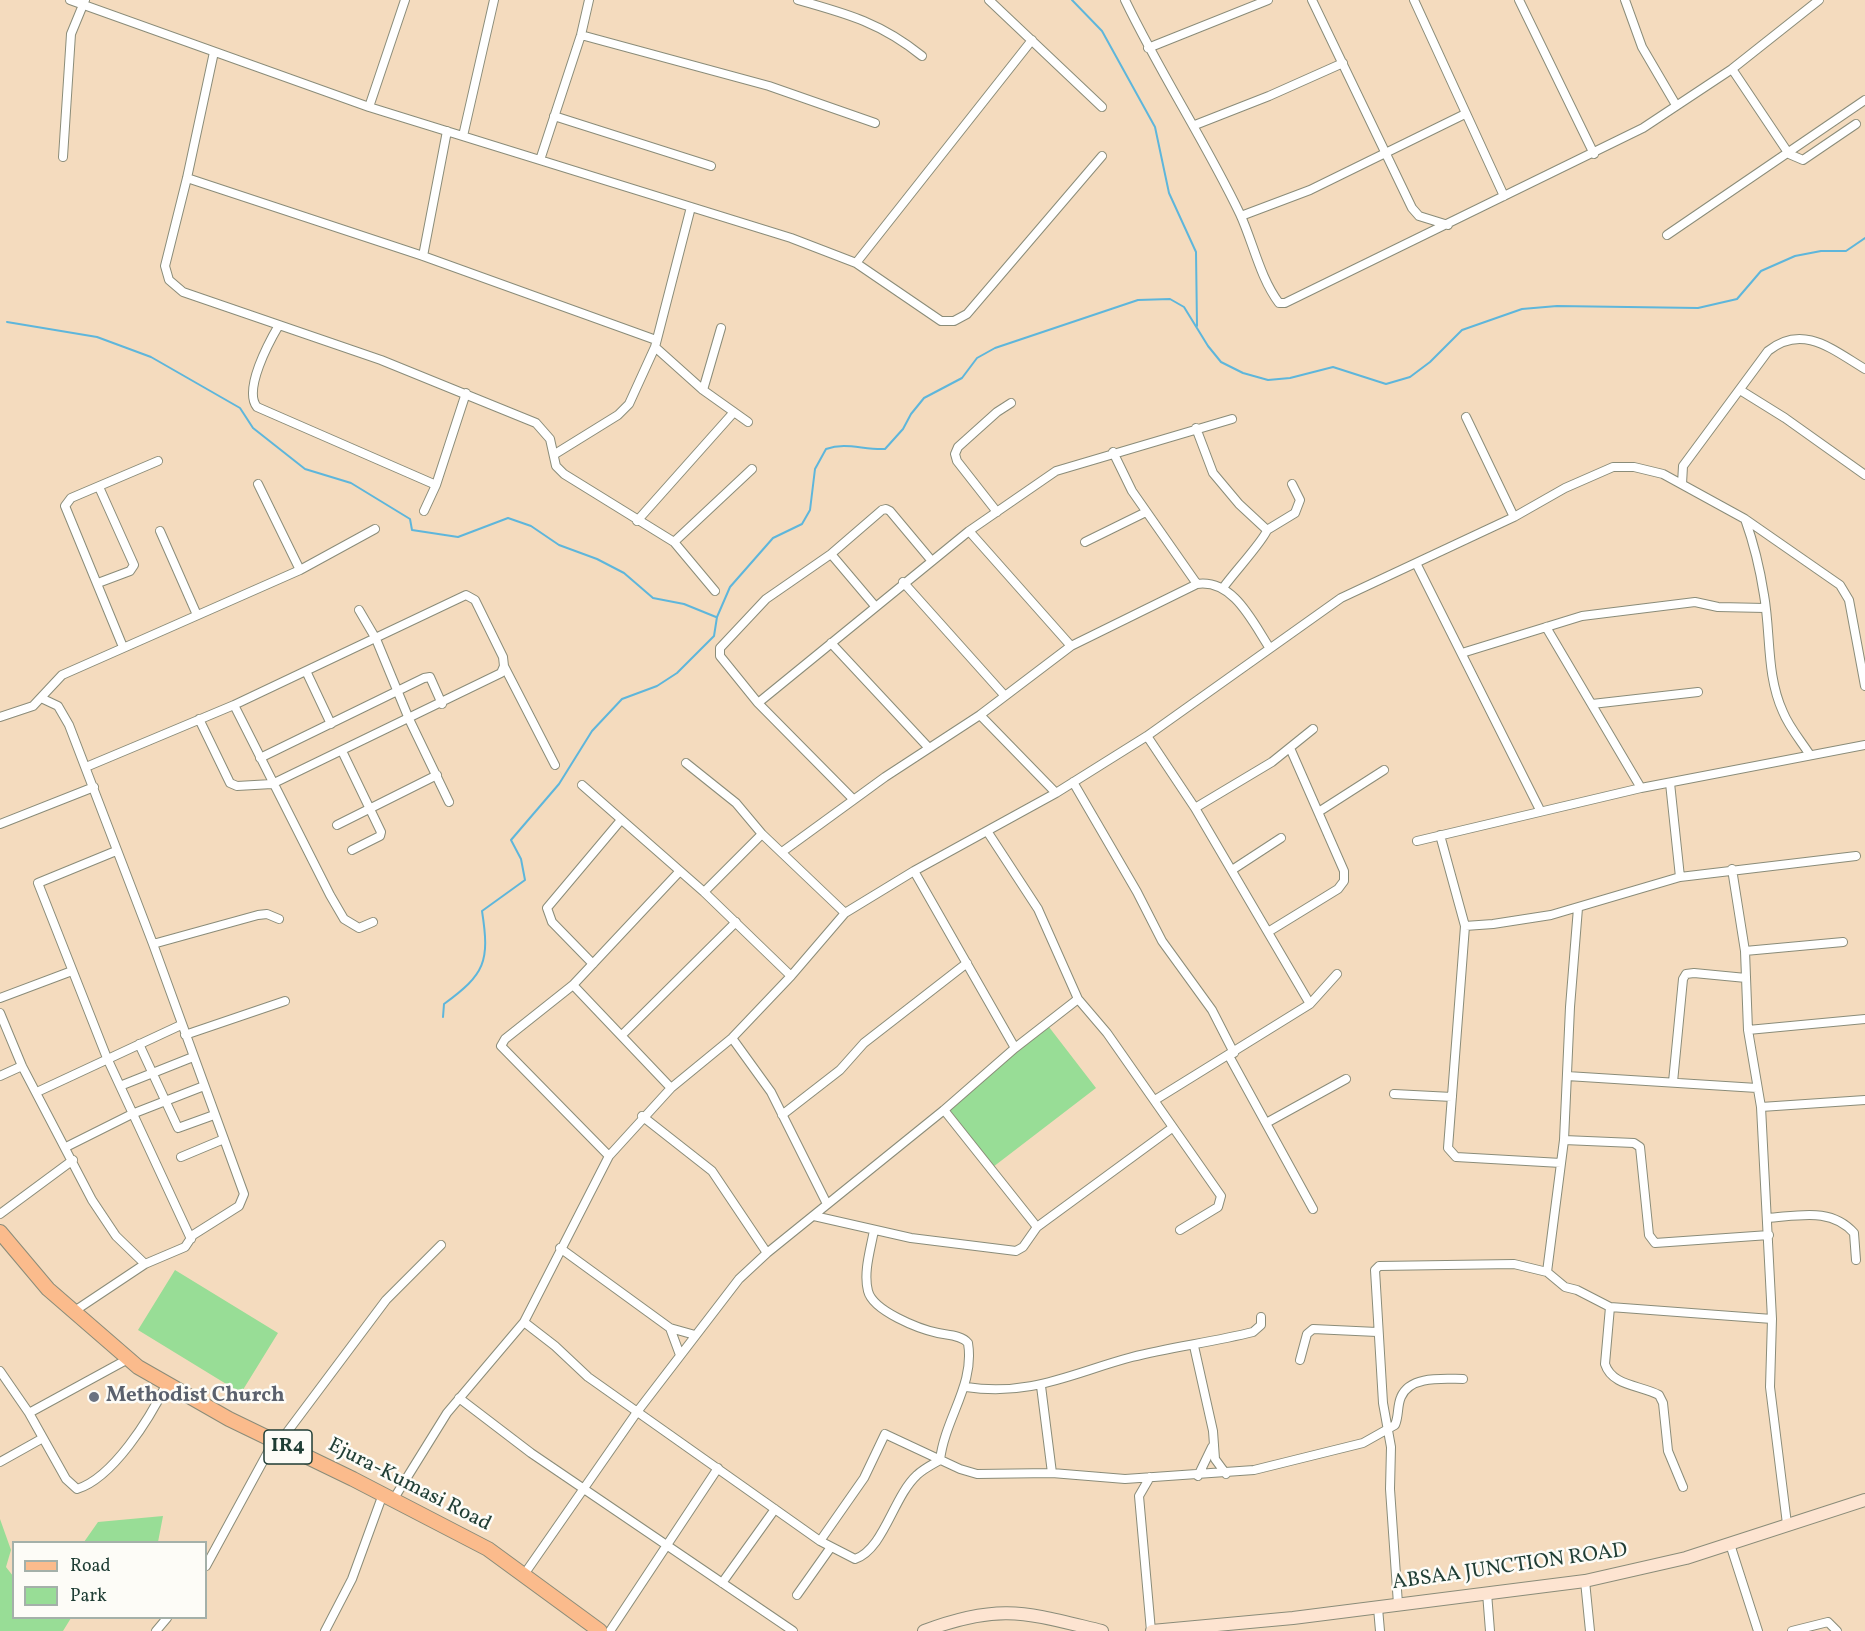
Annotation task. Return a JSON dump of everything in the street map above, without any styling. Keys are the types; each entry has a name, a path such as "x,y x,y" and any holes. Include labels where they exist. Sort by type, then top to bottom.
{"main road":[{"name":"Ejura-Kumasi Road","path":"0,1233 48,1289 73,1312 128,1359 166,1385 488,1550 600,1631"}],"street":[{"path":"70,0 84,2 214,52 369,107 791,238 856,263 941,321 954,321 967,314 1101,156"},
{"path":"369,107 405,0"},
{"path":"463,136 494,0"},
{"path":"540,160 581,34 589,0"},
{"path":"798,0 870,22 898,36 922,56"},
{"path":"989,0 1102,107"},
{"path":"1125,0 1148,48 1195,125 1241,216 1279,303 1285,303 1448,225 1642,128 1732,69 1819,0"},
{"path":"1148,48 1268,0"},
{"path":"1312,0 1412,208 1419,216 1448,225"},
{"path":"1414,0 1504,196"},
{"path":"1519,0 1594,154"},
{"path":"1636,0 1626,3 1642,47 1676,105"},
{"path":"63,157 71,34 84,2"},
{"path":"581,34 769,86 875,123"},
{"path":"856,263 1032,40"},
{"path":"214,52 187,178 165,266 169,280 183,292 466,393 536,423 550,439 556,466 564,474 674,542 715,591"},
{"path":"1195,125 1269,96 1343,63"},
{"path":"1732,69 1789,154 1803,160 1856,124"},
{"path":"1667,235 1789,154 1865,100"},
{"path":"1241,216 1310,190 1465,114"},
{"path":"554,116 711,166"},
{"path":"423,255 447,131"},
{"path":"187,178 423,255 656,344 704,390 748,422"},
{"path":"555,454 618,415 629,404 656,344 691,207"},
{"path":"279,325 253,384 252,400 256,407 436,485"},
{"path":"704,390 721,328"},
{"path":"1682,484 1683,466 1768,351 1781,340 1802,338 1822,343 1865,369"},
{"path":"1740,390 1785,418 1865,475"},
{"path":"424,511 436,485 466,393"},
{"path":"997,512 957,461 955,454 958,447 997,412 1011,403"},
{"path":"637,521 734,412"},
{"path":"1466,417 1514,517"},
{"path":"758,703 931,560 1056,471 1113,452 1232,419"},
{"path":"1196,428 1213,473 1239,504 1267,530"},
{"path":"1113,452 1146,512 1197,584"},
{"path":"123,647 65,506 71,498 158,461"},
{"path":"325,1631 352,1579 388,1497 459,1398 524,1322 609,1156 642,1116 671,1088 732,1038 791,976 845,913 914,871 1056,793 1147,736 1269,647 1341,598 1514,517 1565,488 1612,467 1634,466 1663,474 1745,519 1845,591 1850,600 1865,686"},
{"path":"674,542 752,469"},
{"path":"258,484 300,570"},
{"path":"1223,588 1267,530 1295,513 1300,500 1292,484"},
{"path":"98,584 130,572 134,565 99,487"},
{"path":"853,799 758,703 720,656 720,648 766,599 831,554 886,509 931,560"},
{"path":"1084,542 1146,512"},
{"path":"1745,519 1754,545 1775,688 1783,713 1810,755"},
{"path":"0,717 33,706 62,675 300,570 375,530"},
{"path":"160,531 197,615"},
{"path":"969,531 1071,646"},
{"path":"831,554 875,606"},
{"path":"1416,563 1540,810"},
{"path":"903,582 1005,696"},
{"path":"782,852 928,747 980,715 1071,646 1197,584 1208,582 1223,588 1241,607 1269,647"},
{"path":"86,767 234,705 466,596 471,596 555,765"},
{"path":"1462,653 1582,616 1695,602 1718,607 1765,608"},
{"path":"359,610 376,639 449,802"},
{"path":"1546,627 1641,788"},
{"path":"831,643 928,747"},
{"path":"199,719 230,783 237,786 272,784 442,704 501,673 504,666"},
{"path":"306,671 331,724"},
{"path":"260,758 430,676 442,704"},
{"path":"1592,704 1698,692"},
{"path":"41,698 62,711 86,767 244,1194 239,1206 191,1239 185,1247 145,1264 73,1312"},
{"path":"234,705 272,784 344,919 359,928 374,922"},
{"path":"980,715 1056,793"},
{"path":"1195,808 1290,748 1313,729"},
{"path":"1147,736 1195,808 1310,1004"},
{"path":"1417,841 1540,810 1641,788 1865,745"},
{"path":"1268,932 1338,889 1344,880 1344,871 1320,811 1290,748"},
{"path":"342,751 381,834 352,850"},
{"path":"686,763 736,803 762,834 845,913"},
{"path":"1320,811 1383,770"},
{"path":"337,825 437,775"},
{"path":"1073,782 1137,892 1162,941 1212,1010 1232,1055 1313,1209"},
{"path":"1670,783 1680,877"},
{"path":"582,785 704,892 791,976"},
{"path":"0,824 94,787"},
{"path":"593,964 552,922 547,908 621,820"},
{"path":"987,831 1038,909 1078,999 1107,1033 1222,1200 1218,1207 1200,1220 1180,1230"},
{"path":"704,892 762,834"},
{"path":"1440,835 1465,926 1448,1148 1453,1155 1561,1163"},
{"path":"1232,870 1281,838"},
{"path":"116,851 38,883 107,1058 191,1239"},
{"path":"1465,926 1521,920 1578,908 1680,877 1856,856"},
{"path":"1732,869 1745,951 1748,1030 1761,1107 1772,1319 1770,1387 1787,1524"},
{"path":"914,871 1015,1048"},
{"path":"609,1156 501,1046 506,1039 573,985 679,872"},
{"path":"1547,1272 1564,1140 1570,1006 1578,908"},
{"path":"153,944 258,915 267,914 279,919"},
{"path":"621,1035 736,922"},
{"path":"1745,951 1843,942"},
{"path":"782,1115 840,1070 864,1043 967,963"},
{"path":"0,998 72,971"},
{"path":"1155,1100 1232,1055 1310,1004 1337,974"},
{"path":"1673,1082 1683,979 1686,974 1746,978"},
{"path":"573,985 671,1088"},
{"path":"523,1576 637,1412 739,1279 767,1253 944,1110 1015,1048 1078,999"},
{"path":"185,1035 285,1001"},
{"path":"0,1013 22,1066 92,1200 116,1236 145,1264"},
{"path":"1748,1030 1865,1019"},
{"path":"37,1092 181,1025"},
{"path":"732,1038 771,1092 827,1204"},
{"path":"139,1044 164,1101 180,1128 214,1115"},
{"path":"120,1086 193,1056"},
{"path":"0,1076 22,1066"},
{"path":"1567,1076 1757,1088"},
{"path":"1268,1122 1346,1079"},
{"path":"66,1147 132,1114 204,1086"},
{"path":"1394,1094 1452,1097"},
{"path":"1761,1107 1865,1100"},
{"path":"944,1110 1037,1227"},
{"path":"642,1116 712,1171 767,1253"},
{"path":"814,1216 911,1238 1016,1251 1023,1247 1037,1227 1172,1128"},
{"path":"181,1157 224,1139"},
{"path":"1564,1140 1634,1143 1640,1147 1649,1235 1655,1243 1769,1235"},
{"path":"0,1214 73,1161"},
{"path":"1767,1218 1818,1215 1834,1218 1854,1233 1856,1260"},
{"path":"524,1322 555,1346 581,1373 820,1541 855,1559 875,1546 894,1505 917,1474 940,1460 948,1424 966,1387 969,1347 966,1339 920,1330 871,1299 867,1289 867,1269 874,1230"},
{"path":"207,1564 276,1442 386,1300 441,1245"},
{"path":"560,1248 670,1328 695,1335"},
{"path":"1398,1604 1390,1489 1391,1447 1377,1332 1375,1270 1384,1264 1514,1264 1547,1272 1565,1287 1577,1290 1610,1307 1772,1319"},
{"path":"1610,1307 1605,1364 1607,1372 1614,1379 1659,1395 1663,1404 1668,1451 1683,1487"},
{"path":"966,1387 984,1390 1041,1386 1132,1357 1253,1332 1261,1325 1261,1317"},
{"path":"670,1328 680,1355"},
{"path":"1300,1360 1307,1334 1313,1329 1377,1332"},
{"path":"1194,1346 1213,1431 1212,1445 1215,1459 1226,1474"},
{"path":"29,1413 128,1359"},
{"path":"0,1371 29,1413 69,1484 77,1489 90,1485 143,1426 166,1385"},
{"path":"820,1541 864,1478 885,1434 940,1460 977,1474 1052,1473 1125,1479 1226,1474 1254,1470 1353,1446 1388,1430 1398,1418 1402,1395 1411,1385 1425,1380 1463,1379"},
{"path":"1041,1386 1052,1473"},
{"path":"459,1398 531,1453 669,1544 793,1631"},
{"path":"0,1462 43,1438"},
{"path":"1198,1476 1212,1445"},
{"path":"610,1631 718,1468"},
{"path":"1139,1496 1150,1477"},
{"path":"1125,1479 1139,1496 1151,1631"},
{"name":"ABSAA JUNCTION ROAD","path":"1151,1631 1241,1627 1398,1604 1585,1581 1686,1558 1865,1500"},
{"path":"722,1583 775,1509"},
{"path":"1730,1544 1758,1631"},
{"path":"797,1594 831,1547"},
{"path":"1585,1581 1590,1631"},
{"path":"1487,1593 1490,1631"},
{"path":"1378,1608 1380,1631"},
{"path":"924,1631 959,1619 1006,1611 1037,1614 1102,1631"},
{"path":"156,1631 165,1619"},
{"path":"1792,1631 1828,1622 1837,1631"}],"green space":[{"path":"1049,1027 1096,1088 993,1167 946,1105"},
{"path":"175,1270 278,1333 241,1393 138,1330"},
{"path":"163,1516 158,1541 85,1541 98,1522"},
{"path":"0,1519 11,1550 6,1567 12,1575 12,1619 70,1619 63,1631 0,1631"}],"waterway":[{"path":"1072,0 1102,31 1155,127 1169,193 1196,252 1197,326"},
{"path":"443,1017 444,1004 468,984 481,965 485,943 482,911 525,880 521,859 511,840 559,784 592,731 622,699 657,686 677,673 714,636 717,617 730,587 773,538 802,524 810,510 815,469 826,449 841,446 885,449 903,429 924,398 962,378 977,358 995,348 1138,300 1170,299 1184,307 1208,346 1221,362 1243,373 1268,380 1290,378 1333,367 1386,384 1410,377 1430,362 1462,330 1522,309 1557,306 1698,308 1737,299 1761,271 1795,256 1821,251 1846,251 1865,238"},
{"path":"7,322 97,337 151,357 240,408 253,428 305,469 351,483 410,519 412,530 458,537 508,518 531,526 559,545 597,559 624,573 653,598 684,604 716,617"}],"place":[{"name":"Methodist Church","path":"94,1397"}]}
